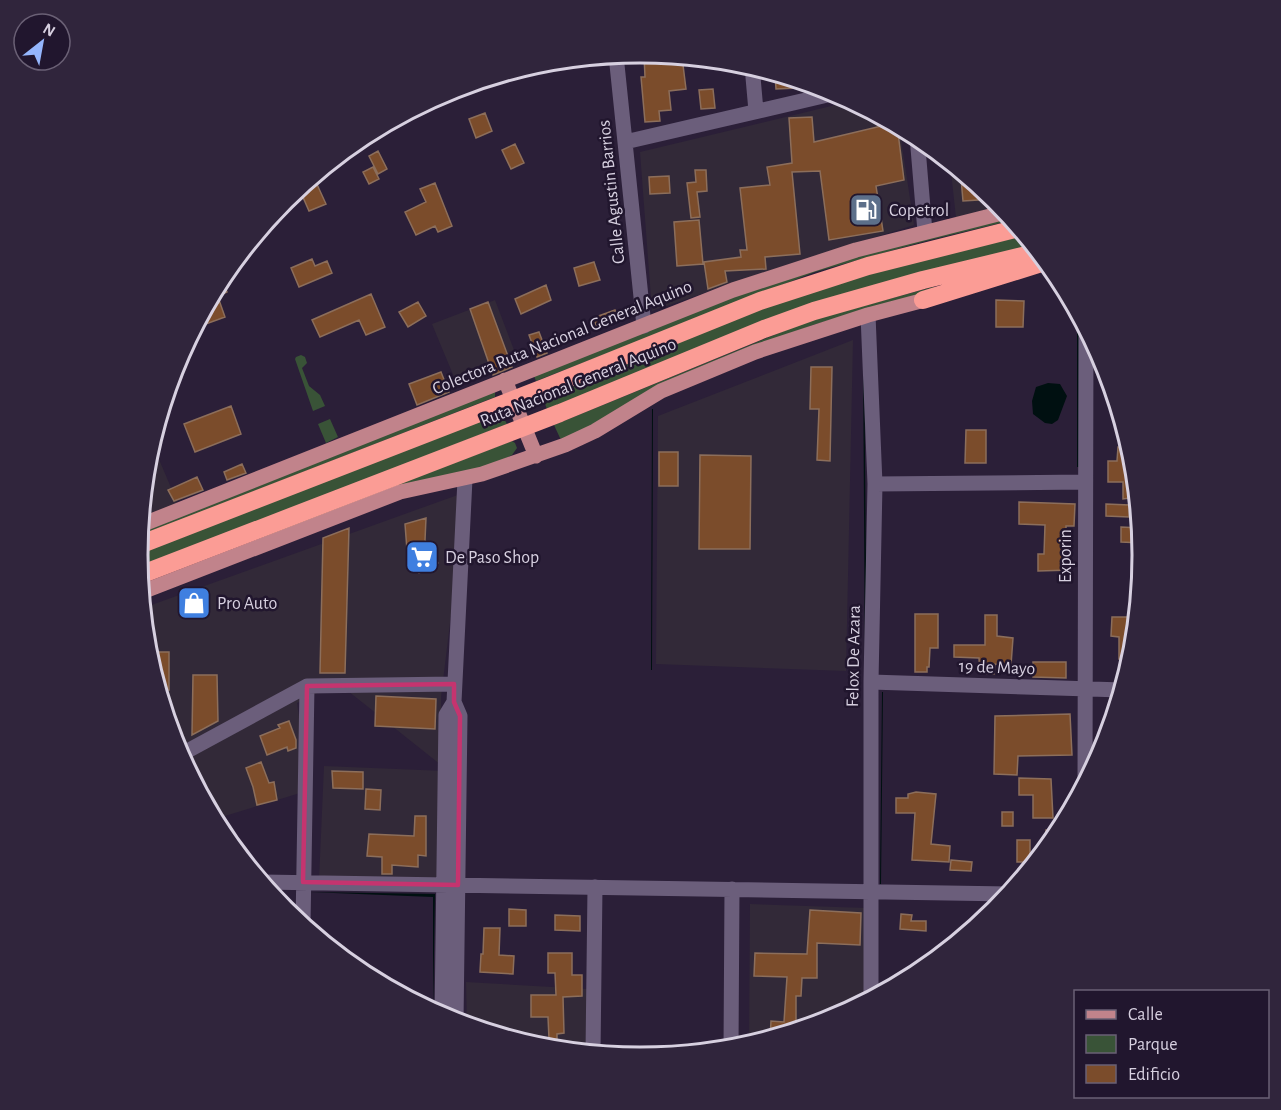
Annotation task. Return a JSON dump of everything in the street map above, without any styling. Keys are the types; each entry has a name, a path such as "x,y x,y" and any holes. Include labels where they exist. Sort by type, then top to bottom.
{"highway":[{"name":"Ruta Nacional General Aquino","path":"149,541 754,304 868,266 1009,230"},
{"name":"Ruta Nacional General Aquino","path":"149,571 549,417 764,329 867,295 1030,254"},
{"path":"923,300 1037,264"}],"main road":[{"name":"Colectora Ruta Nacional General Aquino","path":"150,521 733,290 856,249 995,215"},
{"path":"150,589 400,492 465,479 536,456 595,431 633,406 682,382 755,352 868,315 1043,271"},
{"path":"505,380 536,456"}],"street":[{"name":"Calle Agustin Barrios","path":"617,64 644,326"},
{"path":"753,76 756,111"},
{"path":"625,142 820,97"},
{"path":"918,149 925,232"},
{"name":"Felox De Azara","path":"868,315 875,483 871,682 873,892 871,989"},
{"name":"Exporin","path":"1085,766 1086,346"},
{"path":"443,1006 460,716 454,702 454,684 465,479"},
{"path":"875,483 1084,482"},
{"name":"19 de Mayo","path":"871,682 1113,690"},
{"path":"189,750 307,686 454,684"},
{"path":"303,913 307,686"},
{"path":"274,882 996,894"},
{"path":"451,885 456,1011"},
{"path":"593,1045 595,887"},
{"path":"731,1039 732,889"}],"highlighted area":[{"path":"454,684 454,702 460,716 458,885 303,882 307,686"}],"shaded area":[{"path":"838,104 901,138 914,225 783,266 652,311 640,152"},
{"path":"951,174 990,209 956,218"},
{"path":"495,300 514,350 454,377 432,324"},
{"path":"1077,328 1079,331 1079,467 1077,467"},
{"path":"853,340 846,671 656,664 658,416"},
{"path":"864,343 867,679 865,679"},
{"path":"1048,383 1060,384 1067,396 1058,420 1052,424 1045,423 1033,414 1032,401 1036,387"},
{"path":"652,409 653,409 651,670"},
{"path":"158,458 178,504 151,515"},
{"path":"466,492 441,697 441,765 338,683 297,703 310,790 224,816 199,773 175,713 158,651 152,605"},
{"path":"882,692 883,692 880,884"},
{"path":"324,766 445,771 444,891 319,880"},
{"path":"309,892 435,894 433,1001 433,897"},
{"path":"750,904 867,908 864,993 829,1010 799,1021 749,1035"},
{"path":"466,982 587,989 587,1044 545,1038 467,1015"}],"green space":[{"path":"1000,220 1002,223 815,272 536,381 533,374 753,288 814,267"},
{"path":"1015,236 1026,249 867,288 547,409 542,396 780,302 901,263"},
{"path":"935,288 933,290 813,325 682,375 593,425 562,439 554,425 811,320"},
{"path":"301,355 305,357 307,363 302,368 309,386 320,395 325,406 313,411 295,359"},
{"path":"495,391 495,397 149,532 150,526"},
{"path":"501,413 507,424 149,565 148,549"},
{"path":"330,419 338,437 326,443 318,424"},
{"path":"512,441 517,448 512,455 500,461 223,550"}],"building":[{"path":"644,63 683,65 686,89 669,91 671,110 659,111 660,121 645,122 641,77 645,77"},
{"path":"776,82 796,88 776,89"},
{"path":"713,89 715,108 701,109 699,90"},
{"path":"485,113 492,131 476,138 469,119"},
{"path":"812,117 814,142 881,126 898,137 904,180 876,186 883,231 829,240 820,171 792,172 800,254 765,257 766,269 725,271 727,282 708,289 704,262 741,257 740,250 747,250 740,188 770,185 767,167 792,163 789,118"},
{"path":"515,144 524,163 511,169 502,150"},
{"path":"378,151 387,169 378,174 369,156"},
{"path":"373,167 379,179 369,184 363,172"},
{"path":"695,170 706,170 707,191 697,192 700,217 691,218 687,183 696,182"},
{"path":"669,176 670,193 650,194 649,177"},
{"path":"961,182 981,200 963,201"},
{"path":"435,183 452,226 438,232 435,226 416,235 405,212 426,202 420,189"},
{"path":"317,184 326,204 309,211 303,197"},
{"path":"699,220 703,264 677,266 674,222"},
{"path":"312,259 315,266 327,261 332,273 299,287 291,268"},
{"path":"594,262 600,280 579,286 574,268"},
{"path":"546,285 551,300 521,314 515,299"},
{"path":"371,294 385,327 366,335 359,320 320,337 312,320"},
{"path":"996,300 1024,301 1023,327 996,327"},
{"path":"219,301 225,317 206,324"},
{"path":"418,302 426,316 408,327 399,312"},
{"path":"488,302 512,367 493,375 470,309"},
{"path":"615,310 619,321 598,329 593,318"},
{"path":"539,332 547,353 537,357 529,335"},
{"path":"811,367 832,367 830,461 817,460 819,409 810,409"},
{"path":"441,372 449,392 417,405 409,384"},
{"path":"231,406 241,434 195,452 184,424"},
{"path":"966,430 986,430 986,463 965,463"},
{"path":"1118,447 1120,447 1129,498 1123,499 1123,482 1108,482 1108,461 1117,461"},
{"path":"659,452 678,452 678,486 659,486"},
{"path":"700,455 751,456 750,549 699,549"},
{"path":"242,464 246,473 227,480 224,472"},
{"path":"197,477 203,490 174,501 168,490"},
{"path":"1019,502 1075,504 1074,526 1066,526 1066,553 1070,553 1071,570 1038,571 1038,554 1044,554 1045,525 1019,524"},
{"path":"1106,504 1129,505 1129,517 1106,516"},
{"path":"426,518 425,540 438,563 419,573 407,550 405,524"},
{"path":"1121,527 1131,528 1132,543 1121,542"},
{"path":"349,528 345,673 320,673 323,538"},
{"path":"915,614 938,614 938,648 930,648 927,672 915,672"},
{"path":"985,615 997,615 997,636 1013,638 1011,665 995,664 994,674 980,673 979,658 954,657 954,645 985,645"},
{"path":"1112,617 1128,617 1121,659 1119,659 1119,637 1111,636"},
{"path":"158,652 169,652 169,690 165,682"},
{"path":"1033,662 1066,662 1066,678 1033,677"},
{"path":"193,675 217,675 218,721 192,735"},
{"path":"376,696 436,699 435,729 375,726"},
{"path":"1070,714 1072,755 1018,756 1017,775 994,774 995,716"},
{"path":"289,721 296,740 296,748 288,751 287,747 267,755 260,736 280,728 278,725"},
{"path":"261,762 269,783 274,782 277,800 257,805 246,768"},
{"path":"332,771 363,772 363,789 333,788"},
{"path":"1019,778 1051,779 1053,818 1033,818 1033,795 1019,795"},
{"path":"366,789 381,790 380,810 365,809"},
{"path":"916,792 936,794 931,844 950,846 949,862 912,860 915,813 896,813 896,798 908,798 908,794"},
{"path":"1002,812 1013,812 1013,826 1002,826"},
{"path":"415,816 426,816 426,856 418,855 418,867 392,865 392,874 382,874 382,857 367,856 369,834 414,836"},
{"path":"1017,840 1030,840 1030,856 1025,862 1017,862"},
{"path":"951,860 972,862 971,871 950,870"},
{"path":"509,909 526,910 526,926 509,926"},
{"path":"810,910 861,913 860,945 817,943 817,978 802,978 801,996 796,996 796,1022 771,1029 771,1021 784,1022 787,977 754,976 755,953 807,954"},
{"path":"901,914 912,915 911,921 926,921 926,931 900,929"},
{"path":"555,915 580,916 580,931 555,930"},
{"path":"484,928 500,928 499,955 514,956 513,974 480,972"},
{"path":"548,953 572,953 572,975 582,975 582,996 563,997 564,1033 557,1034 557,1040 549,1039 548,1017 531,1017 531,995 556,995 555,973 548,973"}],"place":[{"name":"Copetrol","path":"866,210"},
{"name":"De Paso Shop","path":"422,557"},
{"name":"Pro Auto","path":"194,603"}]}
